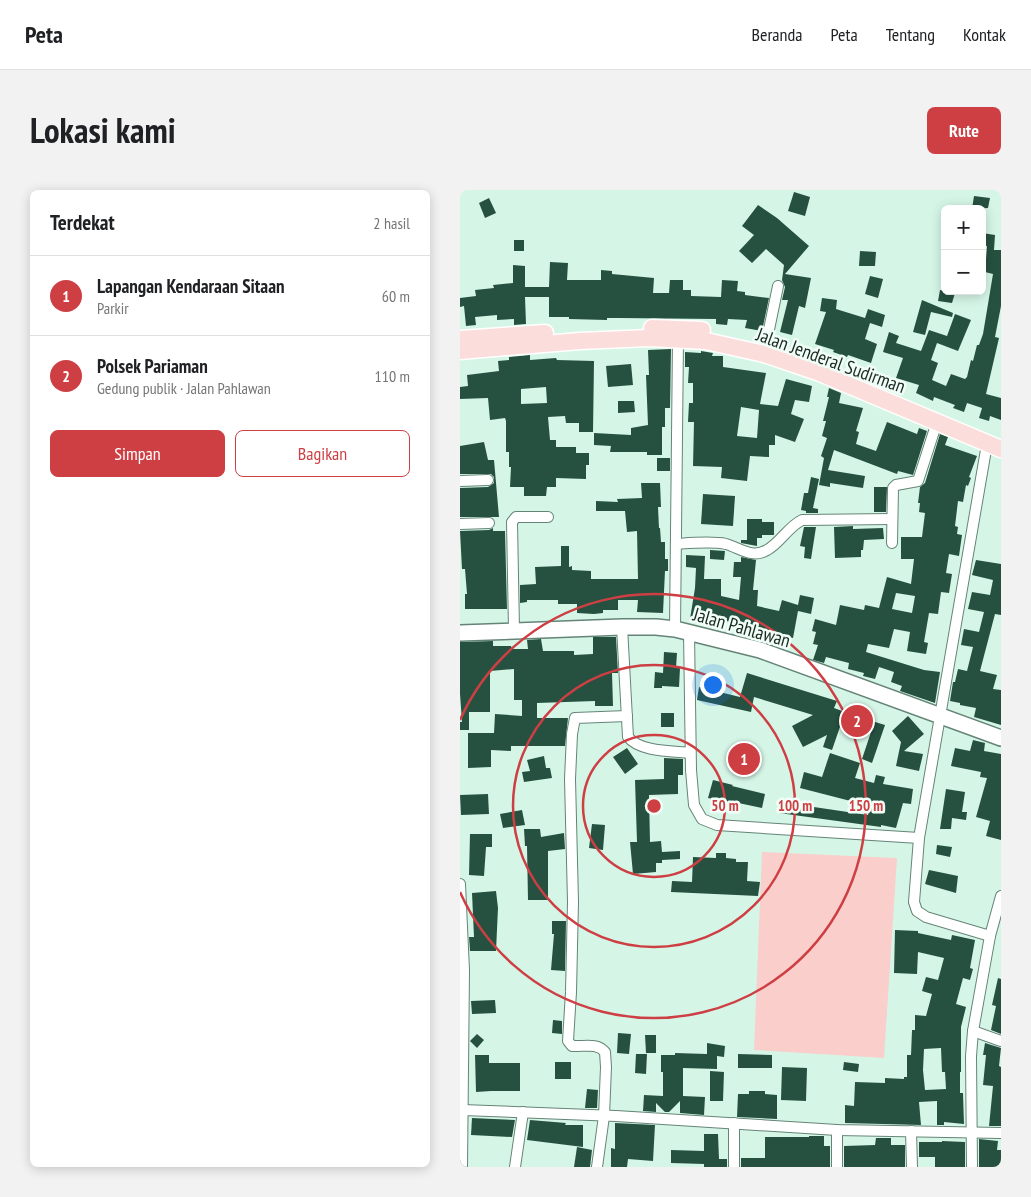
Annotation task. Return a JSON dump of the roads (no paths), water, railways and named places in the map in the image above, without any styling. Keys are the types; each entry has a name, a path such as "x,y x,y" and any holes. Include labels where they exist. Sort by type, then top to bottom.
{"main road":[{"name":"Jalan Jenderal Sudirman","path":"460,351 649,328 708,331 766,344 824,363 996,444"},
{"name":"Jalan Jenderal Sudirman","path":"460,338 580,336 706,341 764,354 897,399 937,422 996,444"}],"street":[{"path":"766,344 778,286"},
{"path":"678,340 676,544 694,805 702,819 711,824 919,838"},
{"path":"892,543 893,488 896,485 918,481 937,422"},
{"path":"990,936 926,917 917,911 914,897 919,838 941,716 996,444"},
{"path":"460,481 488,480"},
{"path":"514,630 512,522 516,517 548,517"},
{"path":"676,544 721,543 741,551 761,553 769,549 802,520 892,519"},
{"path":"460,524 489,523"},
{"path":"622,627 628,737 638,746 690,752"},
{"name":"Jalan Pahlawan","path":"460,633 622,627 656,627 682,631 760,650 1001,738"},
{"path":"597,1167 604,1116 605,1052 601,1047 572,1046 568,1041 572,930 570,779 572,734 575,718 627,716"},
{"path":"460,884 462,1167"},
{"path":"972,1167 971,1056 973,1031 990,936 1001,896"},
{"path":"973,1031 1001,1041"},
{"path":"462,1110 604,1116 837,1130 1001,1133"},
{"path":"515,1167 523,1112"},
{"path":"734,1123 734,1167"},
{"path":"836,1167 837,1130"},
{"path":"911,1131 912,1167"}],"place":[{"name":"Polsek Pariaman","path":"857,721"},
{"name":"Lapangan Kendaraan Sitaan","path":"744,759"}]}
